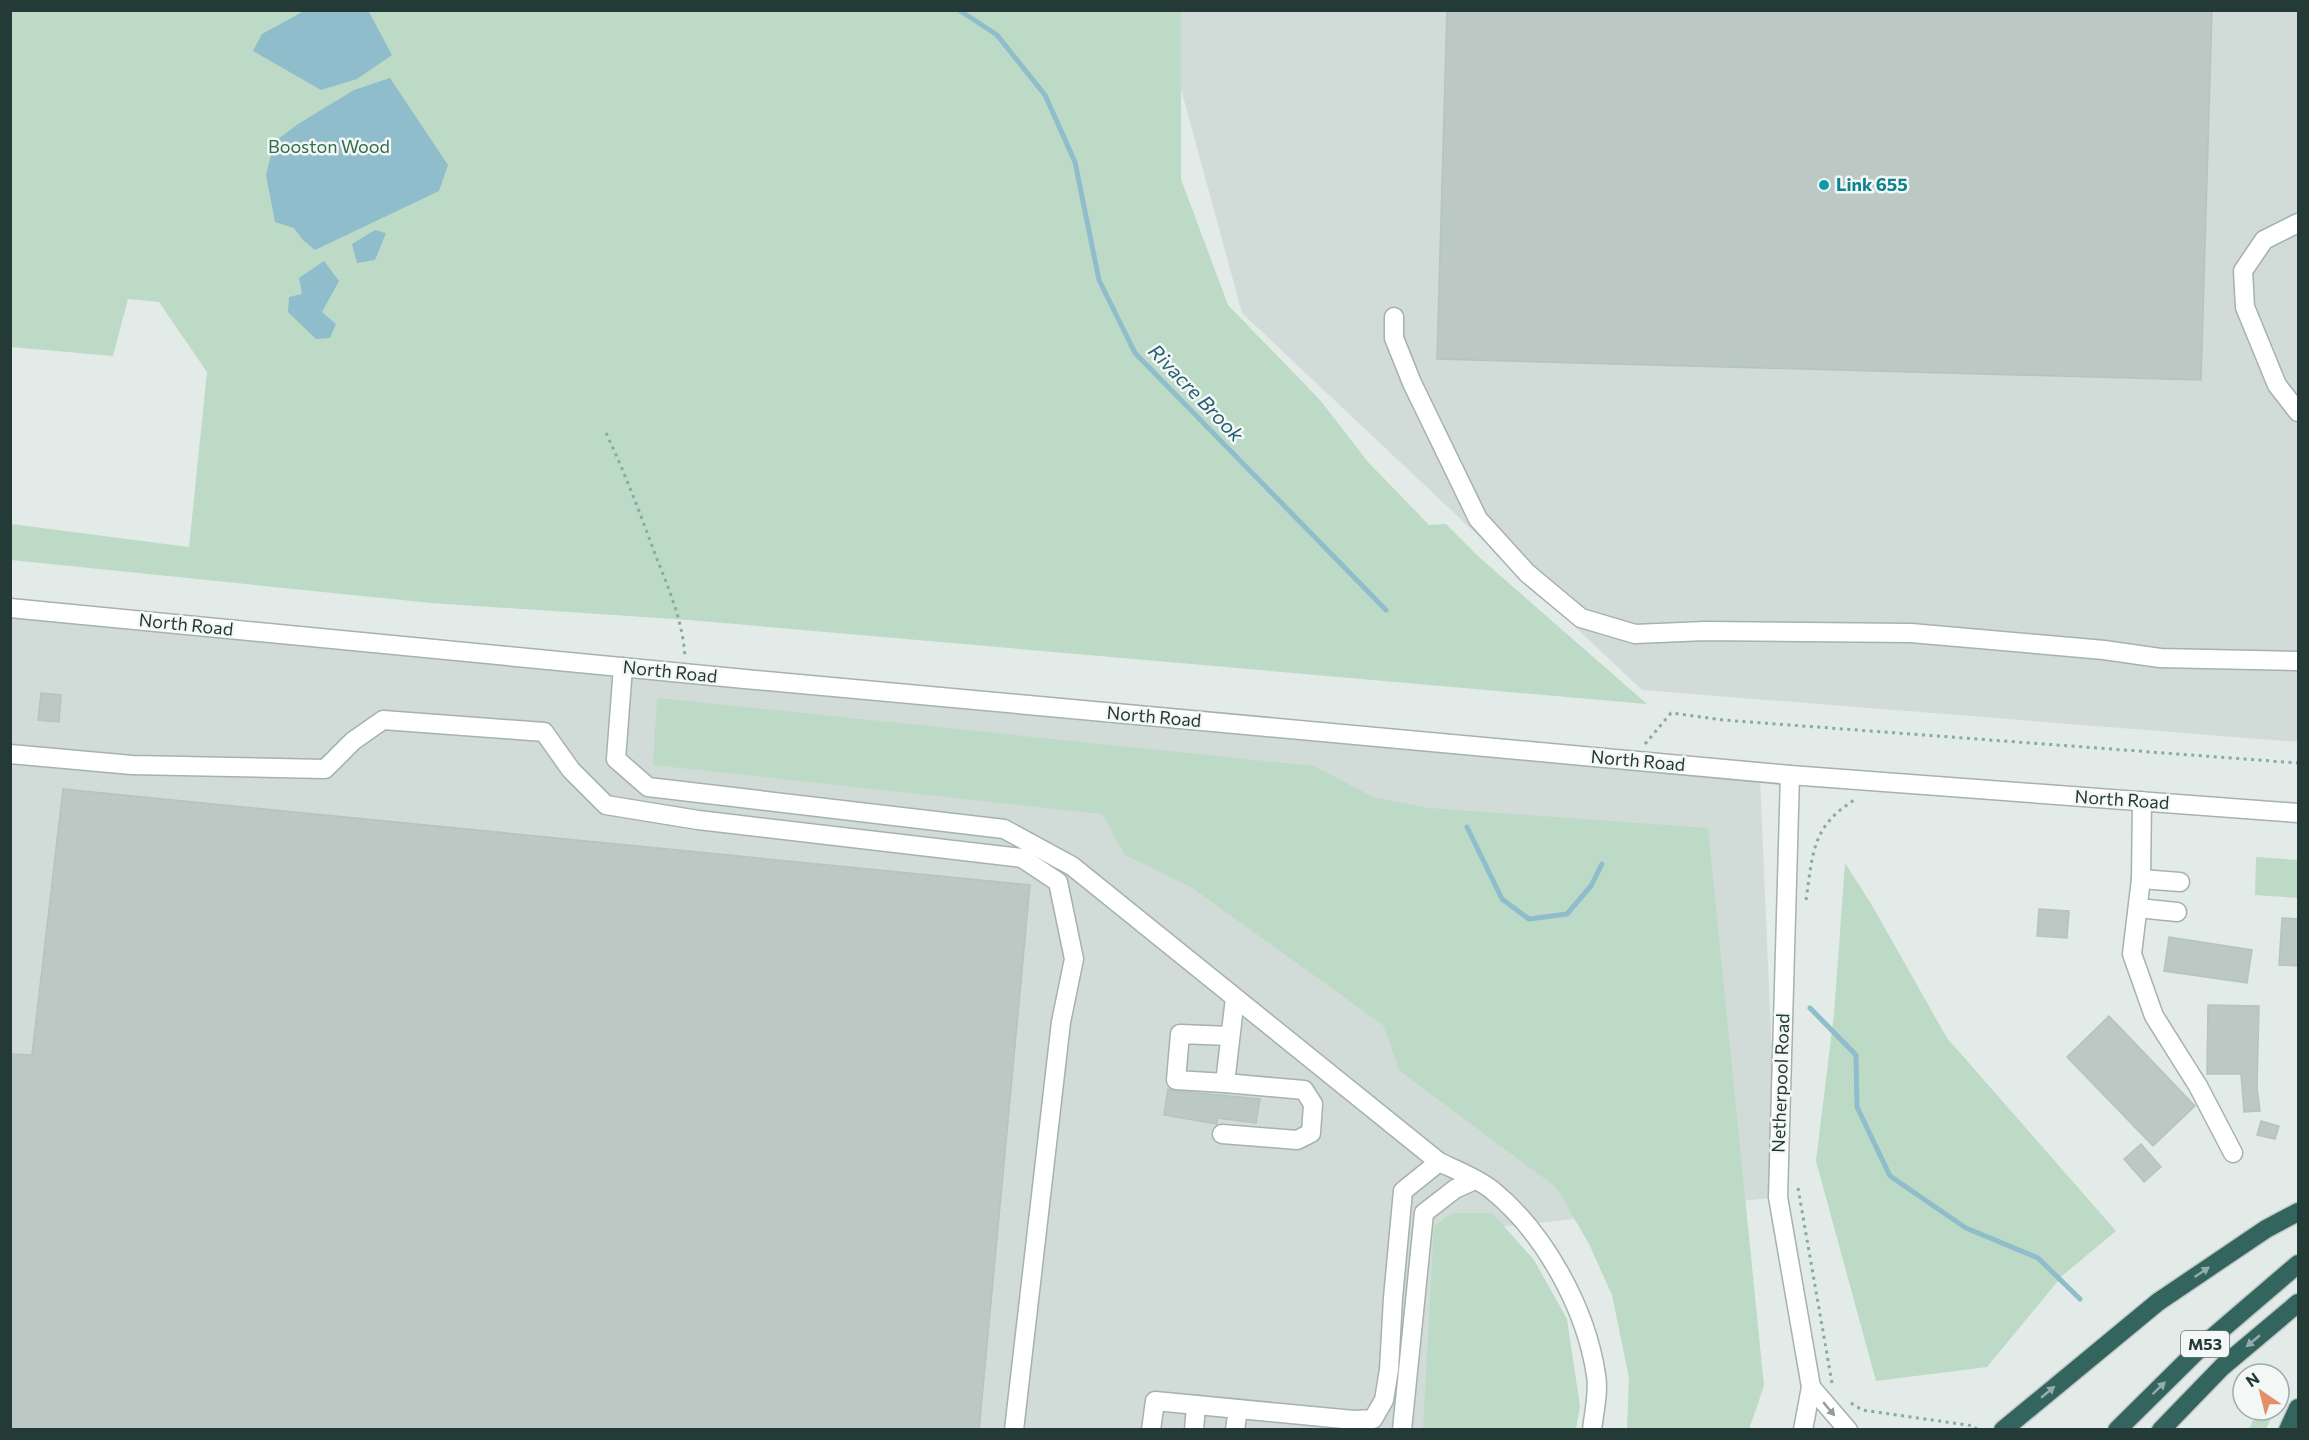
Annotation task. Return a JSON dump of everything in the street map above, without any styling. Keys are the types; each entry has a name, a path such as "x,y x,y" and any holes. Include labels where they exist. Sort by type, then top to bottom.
{"highway":[{"path":"2003,1430 2158,1302 2266,1229 2298,1212"},
{"name":"M53","path":"2117,1430 2200,1348 2298,1264"},
{"name":"M53","path":"2161,1430 2222,1367 2298,1303"},
{"path":"2288,1430 2298,1408"}],"street":[{"path":"2298,223 2264,240 2243,271 2246,307 2277,385 2298,412"},
{"path":"1394,317 1394,338 1412,383 1478,519 1527,573 1581,618 1635,634 1705,631 1911,633 2104,650 2160,658 2298,661"},
{"name":"North Road","path":"10,608 1790,775 2298,813"},
{"path":"623,667 616,759 648,787 1004,830 1072,866 1439,1162 1490,1188 1524,1219 1549,1256 1575,1306 1589,1342 1597,1377 1592,1430"},
{"path":"10,754 132,765 325,769 353,741 383,720 544,732 571,770 606,805 698,820 1022,858 1058,882 1074,959 1061,1022 1014,1430"},
{"name":"Netherpool Road","path":"1790,775 1778,1197 1811,1387 1803,1430"},
{"path":"2142,801 2141,879 2132,954 2154,1016 2198,1086 2232,1153"},
{"path":"2141,879 2180,882"},
{"path":"2138,908 2177,912"},
{"path":"1226,1083 1235,998"},
{"path":"1222,1134 1297,1140 1311,1133 1313,1104 1304,1090 1176,1080 1180,1034 1230,1036"},
{"path":"1151,1430 1155,1401 1238,1409 1280,1421 1323,1423 1354,1420 1372,1424 1384,1400 1389,1370 1403,1191 1439,1162"},
{"path":"1402,1430 1424,1213 1455,1189 1475,1180"},
{"path":"1811,1387 1848,1430"},
{"path":"1194,1430 1196,1405"},
{"path":"1235,1430 1238,1409"}],"path":[{"path":"606,433 623,468 669,589 684,640 686,673"},
{"path":"1631,760 1671,714 1723,720 2298,763"},
{"path":"1805,911 1815,842 1837,810 1865,794"},
{"path":"1798,1183 1798,1195 1834,1394"},
{"path":"1844,1399 1862,1410 1974,1426 1977,1430"}],"shaded area":[{"path":"1148,11 2298,11 2298,742 1642,690 1242,313 1163,23"},
{"path":"10,608 1760,779 1778,1197 1444,1233 1425,1429 11,1429"}],"green space":[{"name":"Booston Wood","path":"10,11 1181,11 1181,179 1228,305 1320,400 1368,462 1429,525 1446,524 1479,557 1647,704 689,620 431,603 11,560 11,524 189,547 207,372 159,302 128,299 113,356 11,347"},
{"path":"657,698 1314,766 1373,797 1429,808 1708,828 1764,1386 1749,1429 1627,1429 1629,1378 1612,1295 1589,1244 1556,1187 1400,1071 1383,1025 1191,887 1125,855 1102,814 653,765"},
{"path":"2256,857 2298,860 2298,898 2255,895"},
{"path":"1845,863 1873,907 1947,1038 2116,1231 2062,1276 1987,1367 1876,1381 1816,1161 1834,1014"},
{"path":"1452,1213 1492,1213 1534,1260 1567,1319 1580,1406 1576,1429 1423,1429 1434,1226"},
{"path":"2252,1422 2269,1422 2266,1429 2249,1429"}],"water":[{"path":"368,10 392,55 357,79 321,90 253,51 262,34 304,11"},
{"path":"390,78 448,165 439,191 315,250 294,228 275,222 266,175 274,142 298,124 354,90"},
{"path":"375,230 386,233 375,260 357,263 352,244"},
{"path":"324,261 339,281 322,312 336,324 330,338 316,339 288,312 289,297 302,294 299,278"}],"building":[{"name":"Link 655","path":"1447,10 2212,10 2201,380 1437,359"},
{"path":"41,693 61,695 59,722 38,720"},
{"path":"63,789 1030,885 979,1430 10,1430 10,1054 32,1055"},
{"path":"2039,909 2069,911 2067,938 2037,936"},
{"path":"2282,918 2298,919 2298,966 2279,965"},
{"path":"2169,937 2252,950 2247,983 2164,971"},
{"path":"2208,1005 2259,1006 2257,1088 2260,1111 2244,1112 2241,1074 2207,1074"},
{"path":"2109,1016 2195,1106 2153,1146 2067,1057"},
{"path":"1168,1089 1260,1099 1256,1123 1217,1118 1217,1124 1164,1115"},
{"path":"2261,1121 2279,1126 2275,1139 2257,1135"},
{"path":"2141,1144 2161,1167 2144,1182 2124,1159"}],"waterway":[{"name":"Rivacre Brook","path":"959,10 997,35 1045,95 1075,162 1099,280 1135,353 1386,610"},
{"path":"1467,827 1502,899 1529,919 1567,914 1591,886 1602,864"},
{"name":"Rivacre Brook","path":"1810,1008 1856,1055 1857,1107 1890,1176 1966,1228 2038,1258 2080,1299"}],"place":[{"name":"Link 655","path":"1824,185"}]}
